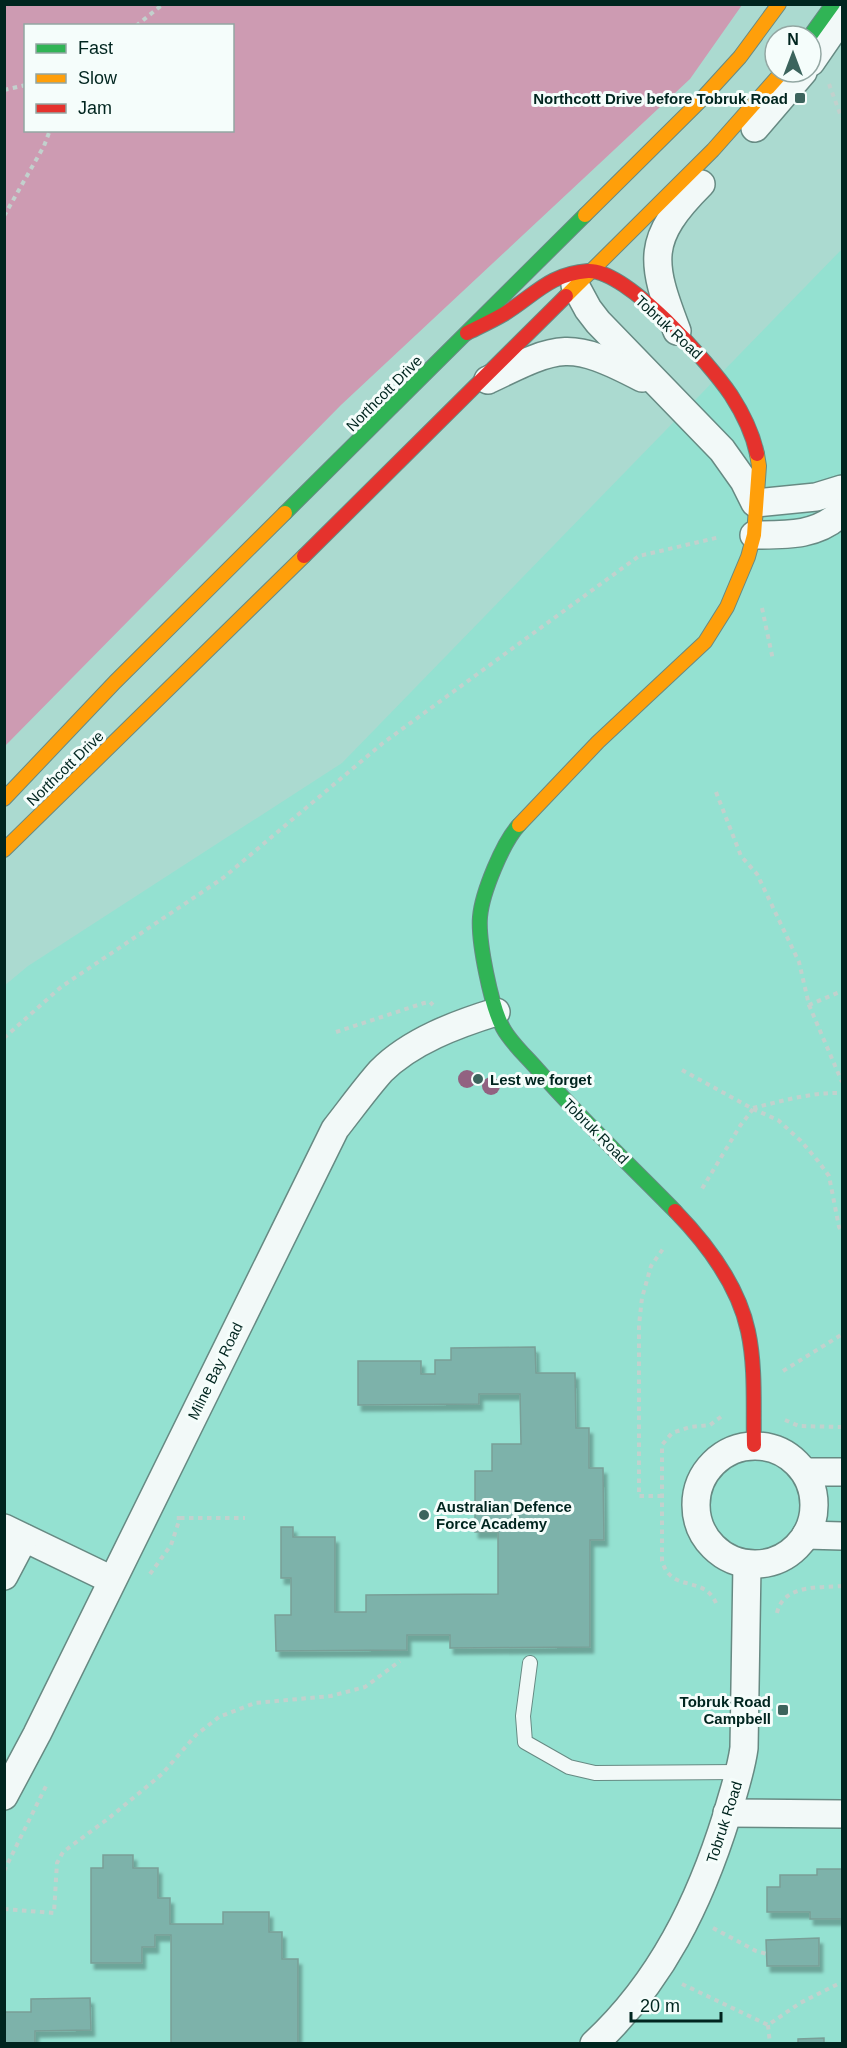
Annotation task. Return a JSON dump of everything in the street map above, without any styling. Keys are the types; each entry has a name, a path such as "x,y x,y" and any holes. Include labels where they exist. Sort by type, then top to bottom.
{"street":[{"name":"Northcott Drive","path":"4,799 147,650 590,212 740,57 779,4"},
{"path":"818,24 832,4"},
{"path":"823,51 843,16"},
{"name":"Northcott Drive","path":"4,850 216,644 472,388 577,267 733,129 772,84"},
{"path":"677,331 663,293 658,268 658,249 668,222 681,204 798,84"},
{"path":"467,333 504,314 546,283 577,267 578,231 590,212"},
{"name":"Tobruk Road","path":"577,267 614,278 677,331 701,356 725,387 751,435 758,457 754,535 748,557 728,607 705,642 598,742 516,828 495,864 480,916 483,959 496,1012 504,1030 576,1113 612,1146 683,1219 718,1263 729,1282 744,1314 748,1330 753,1373 754,1445"},
{"name":"Tobruk Road","path":"577,267 588,309 730,460 755,503"},
{"path":"472,388 543,354 572,350 610,361 664,390"},
{"path":"755,503 816,497 843,489"},
{"path":"754,535 815,530 831,522 843,512"},
{"name":"Milne Bay Road","path":"4,1796 37,1734 335,1129 382,1070 444,1030 496,1012"},
{"path":"754,1445 766,1446 788,1455 805,1472 811,1483 815,1507 806,1535 795,1549 785,1556 762,1564 747,1564 726,1557 706,1540 700,1528 695,1503 702,1478 718,1458 741,1447 754,1445"},
{"path":"805,1472 843,1472"},
{"path":"4,1576 14,1533 112,1580"},
{"path":"806,1535 843,1536"},
{"name":"Tobruk Road","path":"594,2043 617,2022 660,1967 705,1878 728,1813 740,1772 746,1735 747,1564"},
{"path":"728,1813 843,1814"}],"lane":[{"path":"530,1663 523,1716 525,1742 569,1767 595,1773 740,1772"}],"path":[{"path":"138,24 163,4"},
{"path":"822,84 843,119"},
{"path":"4,90 24,86"},
{"path":"4,216 49,132"},
{"path":"4,1038 61,987 224,878 383,743 639,556 731,535 754,535"},
{"path":"762,602 762,615 773,660"},
{"path":"716,792 741,856 757,874 799,962 809,1005 843,1082"},
{"path":"809,1005 843,991"},
{"path":"336,1032 430,1002 444,1030"},
{"path":"682,1070 778,1120 801,1141 829,1176 839,1227 843,1232"},
{"path":"662,1496 639,1496 639,1325 642,1298 651,1266 753,1109 794,1098 843,1093"},
{"path":"776,1375 843,1333"},
{"path":"718,1610 712,1595 707,1590 701,1586 678,1582 666,1572 662,1561 662,1445 672,1433 690,1427 710,1425 725,1413"},
{"path":"180,1518 245,1518"},
{"path":"777,1620 778,1609 784,1599 797,1589 843,1586"},
{"path":"4,1909 54,1912 57,1863 63,1852 162,1774 196,1735 219,1717 255,1703 331,1696 365,1687 400,1661"},
{"path":"704,1924 766,1954"},
{"path":"660,1967 674,1980 768,2025"},
{"path":"768,2025 800,2003 843,1982"},
{"path":"768,2025 770,2043"}],"shaded area":[{"path":"5,4 742,5 690,79 341,405 5,746"},
{"name":"Australian Defence Force Academy","path":"842,249 842,2043 5,2043 4,986 28,966 342,763"}],"building":[{"path":"535,1347 536,1373 575,1373 576,1428 589,1428 589,1468 603,1468 604,1540 590,1540 590,1647 450,1648 450,1635 407,1635 407,1650 276,1651 275,1615 291,1615 291,1578 281,1578 281,1527 293,1527 293,1537 335,1537 335,1612 366,1612 366,1595 498,1594 498,1532 475,1532 475,1471 492,1471 492,1444 521,1444 520,1394 479,1394 479,1404 358,1405 358,1361 421,1361 421,1374 435,1374 435,1360 451,1360 451,1348"},
{"path":"103,1855 133,1855 133,1868 158,1868 158,1898 170,1898 170,1924 223,1924 223,1912 269,1912 269,1932 282,1932 282,1959 298,1959 298,2044 171,2044 171,1935 155,1935 155,1947 142,1947 142,1963 91,1963 91,1868 103,1868"},
{"path":"817,1869 842,1869 842,1919 810,1919 810,1912 767,1912 767,1887 780,1887 780,1875 817,1875"},
{"path":"819,1938 819,1966 767,1966 766,1940"},
{"path":"90,1998 91,2030 35,2031 35,2044 4,2044 4,2012 31,2012 31,1999"},
{"path":"824,2038 824,2044 798,2044 798,2039"}],"traffic: fast":[{"path":"819,24 833,4"},
{"path":"285,513 585,215"},
{"path":"519,825 506,843 494,868 480,917 483,957 498,1018 510,1039 554,1088 675,1211"}],"traffic: slow":[{"path":"585,215 699,102 740,57 779,4"},
{"path":"566,296 713,150 771,84"},
{"path":"519,825 598,742 705,642 727,607 748,557 754,535 759,466 757,454"},
{"path":"4,799 115,682 285,513"},
{"path":"4,850 304,556"}],"traffic: jam":[{"path":"467,333 504,314 563,276 588,271 604,274 624,285 645,301 705,362 739,409 750,431 757,454"},
{"path":"304,556 566,296"},
{"path":"675,1211 720,1266 737,1297 743,1314 752,1359 754,1445"}],"place":[{"name":"Northcott Drive before Tobruk Road","path":"800,98"},
{"name":"Lest we forget","path":"478,1079"},
{"name":"Australian Defence Force Academy","path":"424,1515"},
{"name":"Tobruk Road Campbell","path":"783,1710"}]}
